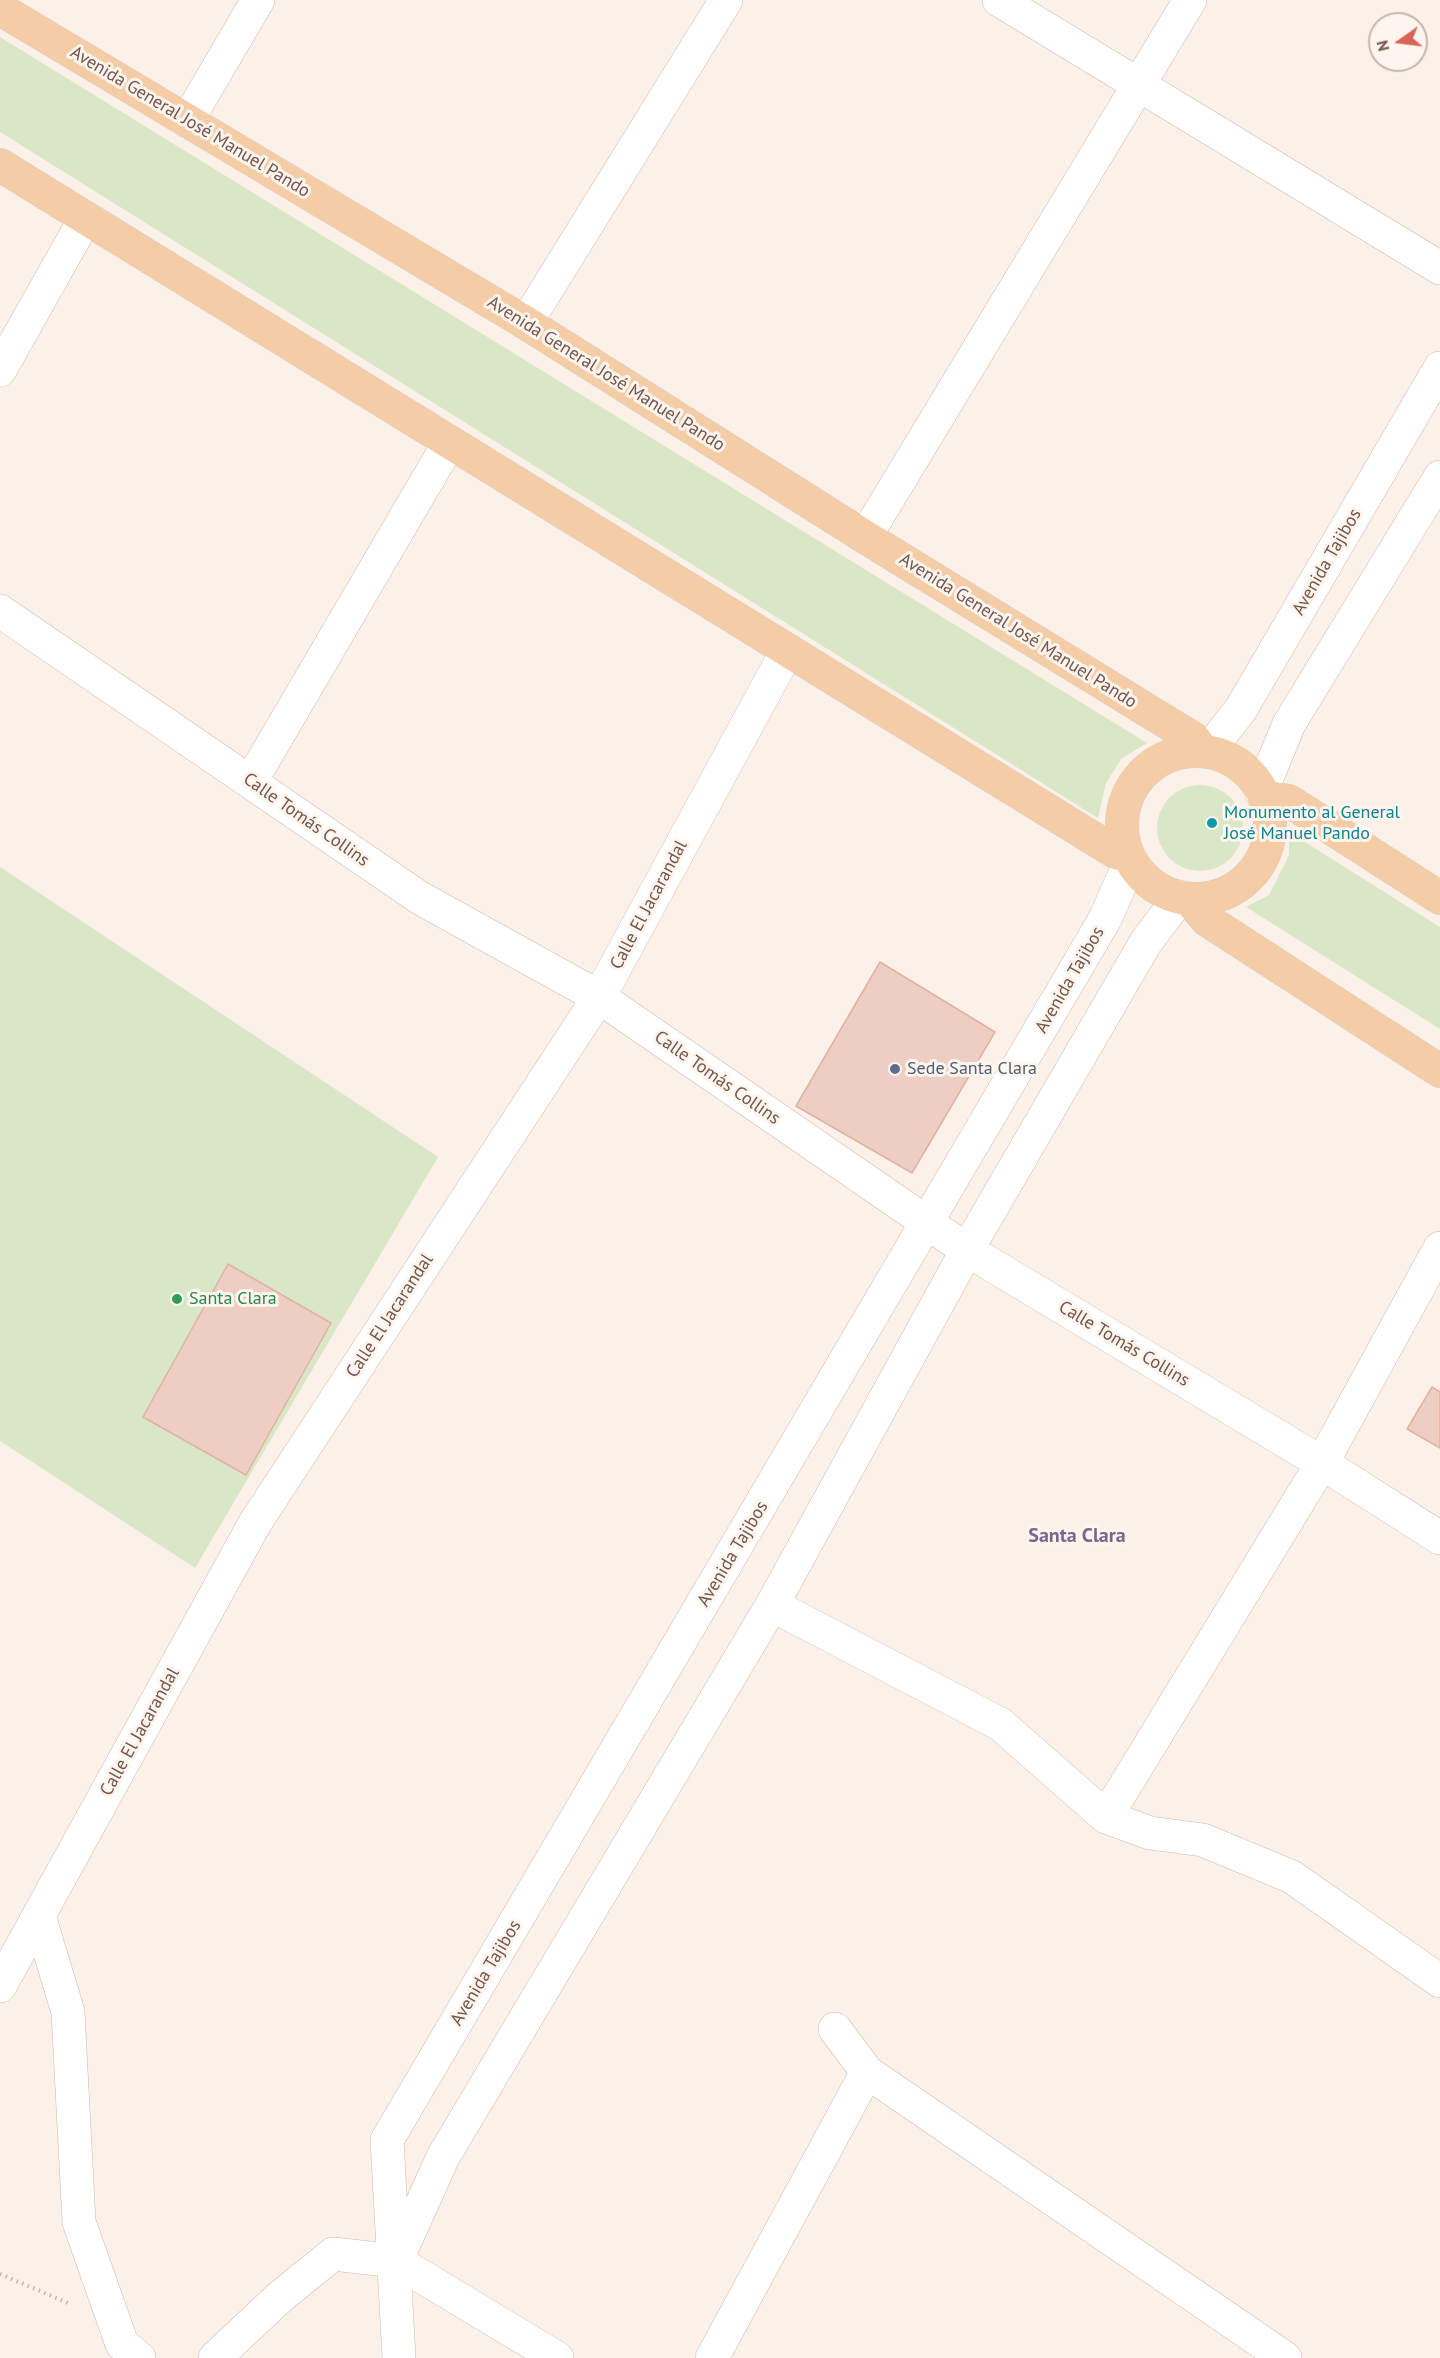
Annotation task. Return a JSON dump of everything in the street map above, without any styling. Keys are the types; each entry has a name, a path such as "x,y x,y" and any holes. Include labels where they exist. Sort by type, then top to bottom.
{"main road":[{"name":"Avenida General José Manuel Pando","path":"0,9 526,323 865,537 1194,739 1205,751"},
{"path":"0,165 787,651 1117,853 1129,857"},
{"path":"1205,751 1239,765 1252,777 1263,794 1269,818 1268,839 1261,860 1248,878 1231,891 1211,898 1184,898 1160,890 1143,877 1129,857 1123,833 1123,812 1130,791 1143,773 1160,760 1181,752 1205,751"},
{"path":"1263,794 1289,801 1440,898"},
{"path":"1184,898 1207,920 1440,1071"}],"street":[{"path":"187,121 258,0"},
{"path":"526,323 726,0"},
{"path":"999,0 1440,268"},
{"path":"865,537 1190,0"},
{"path":"0,370 85,219"},
{"name":"Avenida Tajibos","path":"1205,751 1241,709 1440,368"},
{"path":"251,781 449,443"},
{"path":"1263,794 1290,724 1440,477"},
{"name":"Calle Tomás Collins","path":"0,611 420,898 599,997 967,1250 1322,1463 1440,1538"},
{"name":"Calle El Jacarandal","path":"0,1986 255,1522 599,997 787,651"},
{"name":"Avenida Tajibos","path":"399,2358 396,2261 387,2140 1106,919 1129,857"},
{"name":"Avenida Tajibos","path":"396,2261 443,2157 772,1605 967,1250 1146,942 1184,898"},
{"path":"1106,1817 1322,1463 1440,1248"},
{"path":"772,1605 1000,1724 1106,1817 1150,1833 1203,1840 1292,1877 1440,1981"},
{"path":"39,1916 68,2012 79,2222 122,2344 139,2358"},
{"path":"835,2030 867,2072 1285,2358"},
{"path":"712,2358 867,2072"},
{"path":"215,2358 280,2297 333,2254 396,2261 557,2358"}],"path":[{"path":"0,2274 114,2322"}],"green space":[{"path":"0,37 1147,743 1121,759 1106,783 1098,818 0,132"},
{"path":"1200,785 1224,792 1236,804 1243,828 1236,852 1224,864 1200,871 1176,864 1164,852 1157,828 1164,804 1176,792"},
{"path":"1289,832 1440,927 1440,1029 1246,907 1269,895 1289,855"},
{"name":"Santa Clara","path":"0,867 438,1157 195,1568 0,1441"}],"building":[{"name":"Sede Santa Clara","path":"880,962 995,1032 912,1173 796,1106"},
{"path":"228,1264 331,1323 246,1475 143,1417"},
{"path":"1432,1387 1440,1392 1440,1448 1407,1429"}],"place":[{"name":"Monumento al General José Manuel Pando","path":"1212,823"},
{"name":"Sede Santa Clara","path":"895,1069"},
{"name":"Santa Clara","path":"177,1299"}],"district":[{"name":"Santa Clara","path":"1077,1536"}]}
